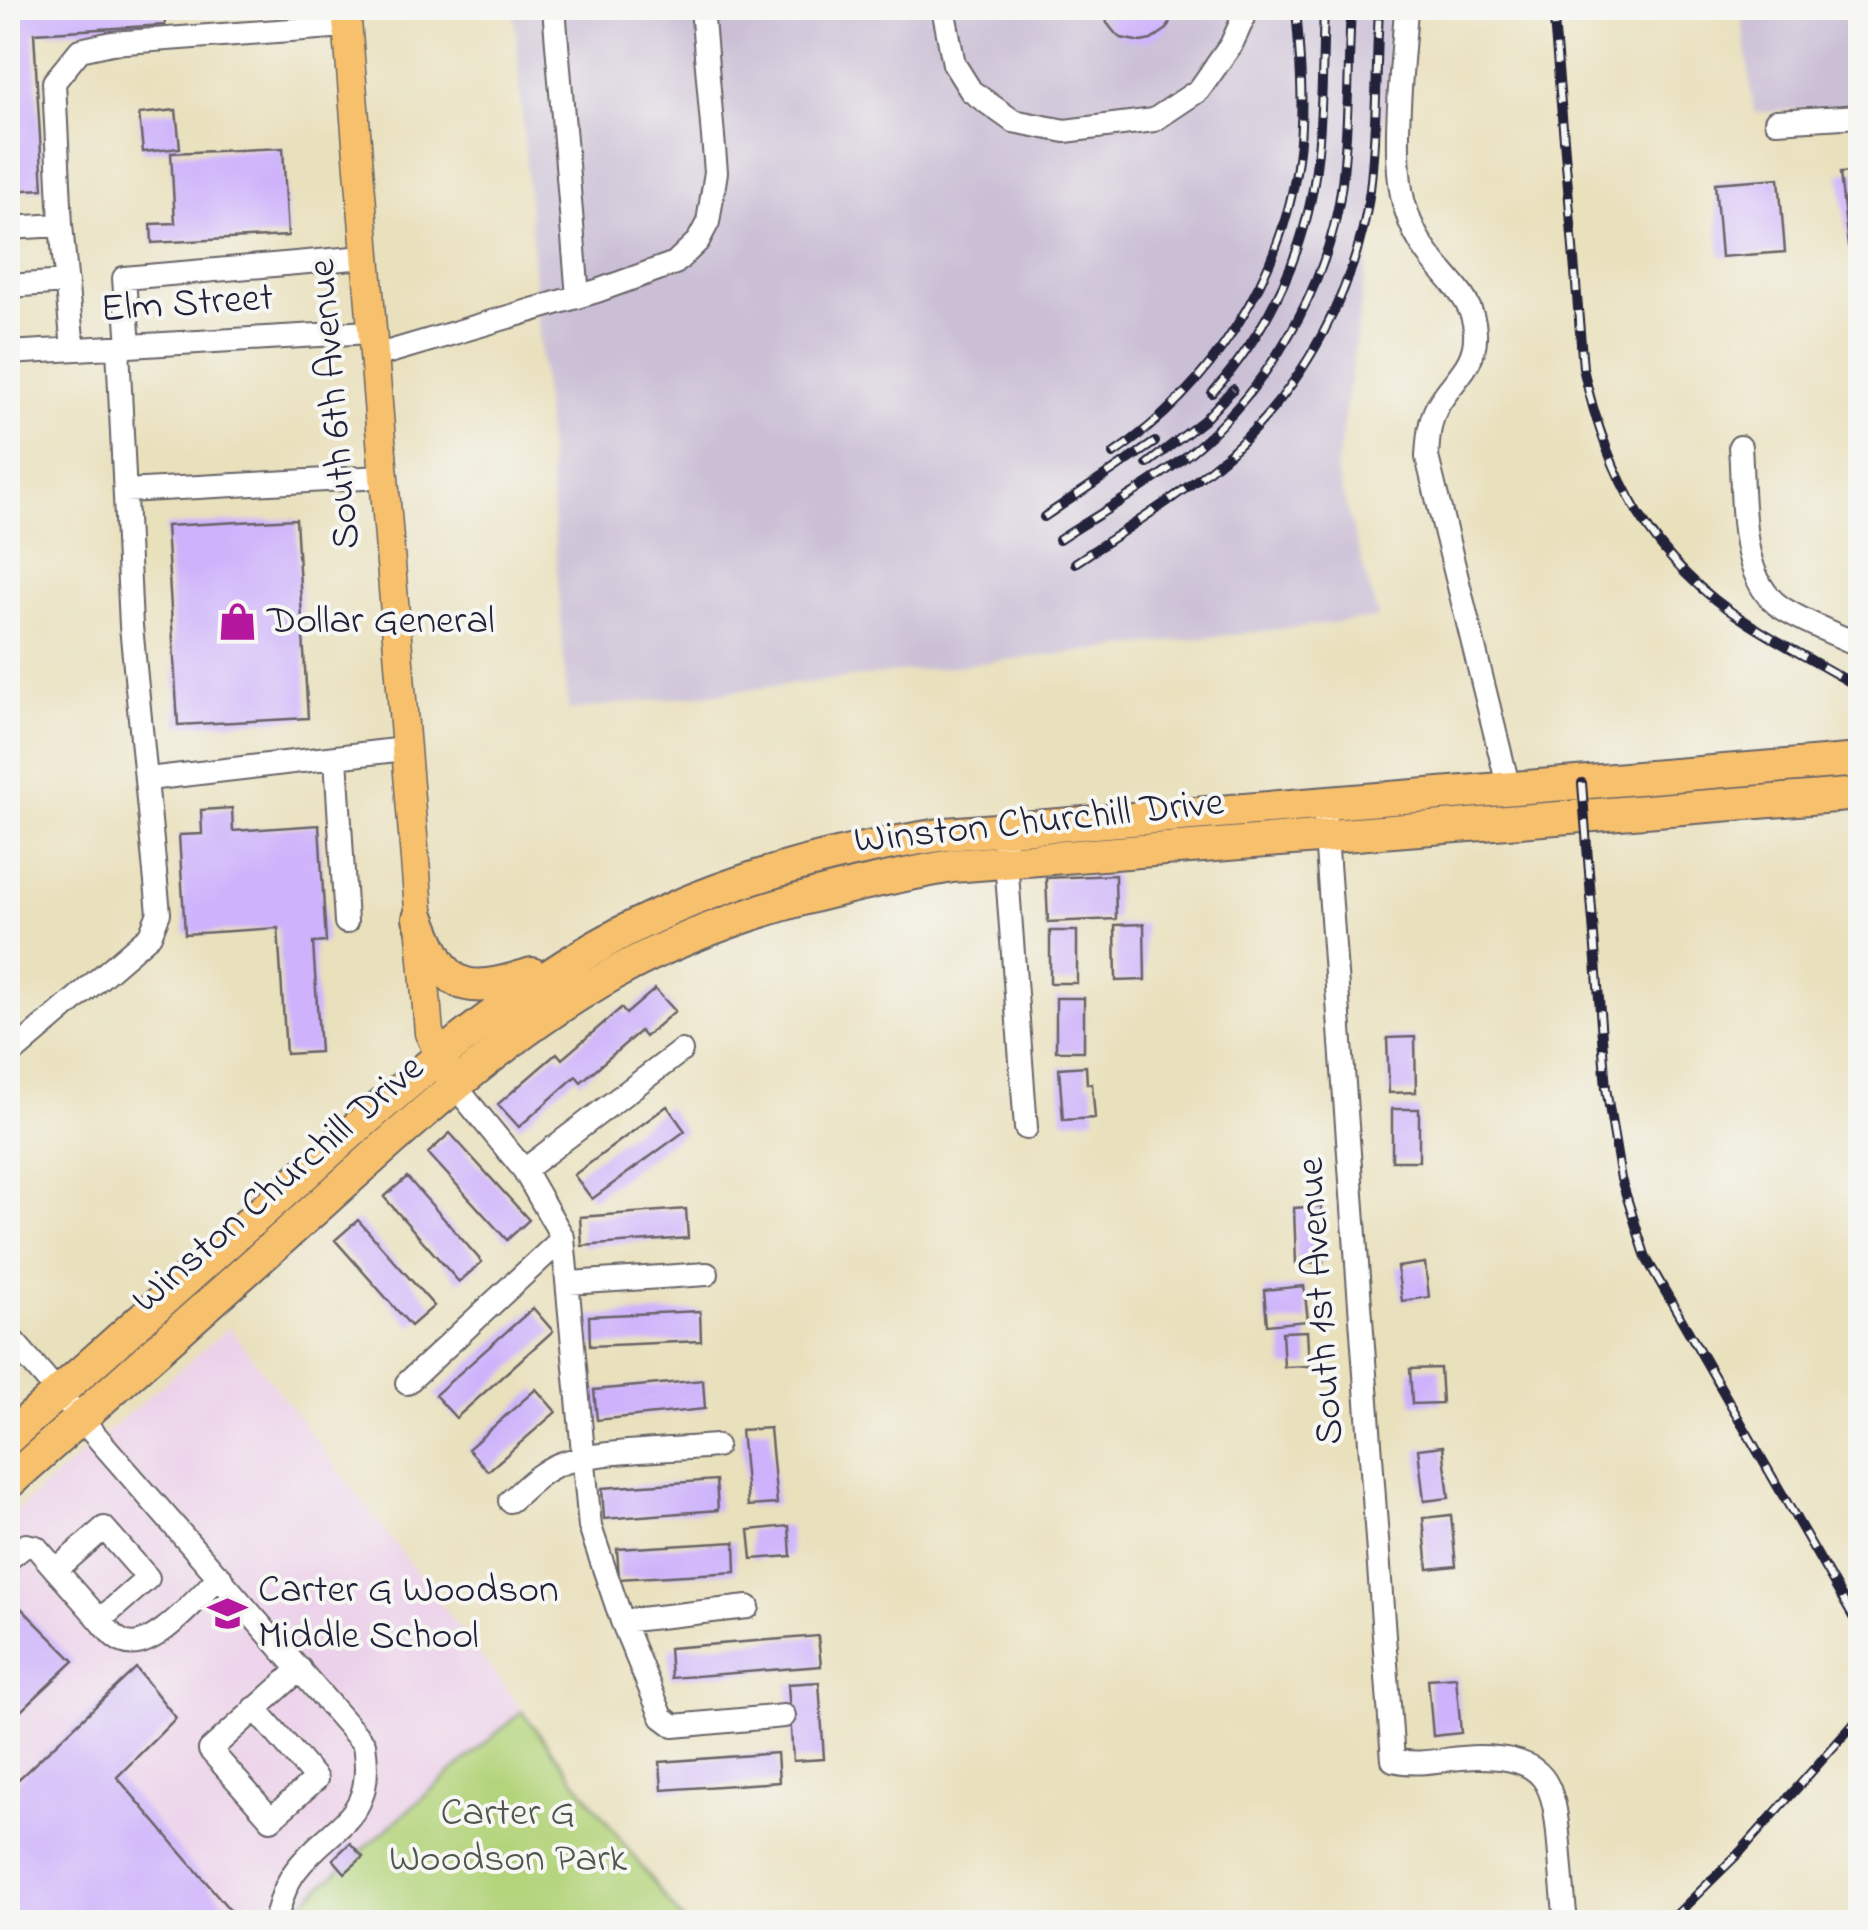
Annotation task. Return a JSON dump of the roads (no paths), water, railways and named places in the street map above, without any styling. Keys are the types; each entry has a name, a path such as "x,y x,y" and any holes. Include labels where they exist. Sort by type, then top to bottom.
{"highway":[{"name":"Winston Churchill Drive","path":"1324,820 1509,788 1860,760"},
{"name":"Winston Churchill Drive","path":"8,1438 438,1056 495,1011 565,964 624,932 686,903 765,874 879,844 1005,845 1324,820 1860,794"},
{"name":"Winston Churchill Drive","path":"8,1483 454,1086 548,1014 615,973 711,928 847,886 952,866 1005,845"},
{"path":"418,918 434,958 445,972 470,986 496,986 565,964"}],"main road":[{"name":"South 6th Avenue","path":"347,17 429,1033 454,1086"}],"street":[{"path":"554,8 578,297"},
{"name":"Elm Street","path":"8,353 123,347 371,344 578,297 675,263 698,241 708,222 716,172 702,8"},
{"path":"943,8 954,64 971,90 1013,121 1066,131 1154,120 1199,90 1231,45 1248,8"},
{"path":"1406,8 1399,169 1405,207 1429,256 1468,304 1474,316 1476,338 1472,359 1432,418 1426,457 1509,788"},
{"path":"73,350 61,225 54,82 80,50 112,43 347,17"},
{"path":"1776,121 1860,116"},
{"path":"8,228 61,225"},
{"path":"8,1057 150,934 159,914 131,626 124,491 124,278 365,258"},
{"path":"8,286 67,282"},
{"path":"1740,447 1749,559 1755,578 1780,607 1860,645"},
{"path":"124,491 382,477"},
{"path":"148,779 404,748"},
{"path":"336,758 346,922"},
{"name":"South 1st Avenue","path":"1324,820 1393,1760 1414,1765 1480,1757 1513,1760 1542,1774 1556,1803 1566,1922"},
{"path":"1005,845 1026,1128"},
{"path":"524,1170 681,1051"},
{"path":"454,1086 524,1170 563,1238 590,1527 622,1621 666,1722 674,1726 784,1716"},
{"path":"407,1383 563,1238"},
{"path":"569,1283 707,1274"},
{"path":"8,1334 364,1744 364,1797 353,1815 297,1870 284,1891 275,1922"},
{"path":"510,1501 544,1472 582,1458 716,1446"},
{"path":"56,1570 104,1528 148,1578 100,1620"},
{"path":"8,1559 26,1545 36,1547 119,1640 129,1644 145,1643 166,1628 220,1576"},
{"path":"622,1621 748,1607"},
{"path":"256,1708 316,1779 271,1819 210,1750 256,1708 300,1669"}],"railway":[{"path":"1113,454 1181,397 1211,363 1237,326 1277,245 1290,203 1300,140 1296,8"},
{"path":"1212,393 1252,342 1268,314 1305,224 1319,141 1324,8"},
{"path":"1059,540 1199,445 1240,404 1282,348 1314,284 1336,217 1347,117 1351,8"},
{"path":"1075,563 1174,497 1230,453 1281,398 1323,334 1353,263 1370,190 1379,8"},
{"path":"1553,8 1583,368 1605,445 1620,480 1659,544 1714,599 1860,688"},
{"path":"1147,464 1204,420 1233,389"},
{"path":"1044,517 1155,442"},
{"path":"1582,783 1606,1088 1621,1179 1646,1258 1860,1629"},
{"path":"1669,1922 1741,1851 1860,1717"}],"place":[{"name":"Dollar General","path":"237,622"},
{"name":"Carter G Woodson Middle School","path":"228,1614"}],"park label":[{"name":"Carter G Woodson Park","path":"508,1837"}]}
